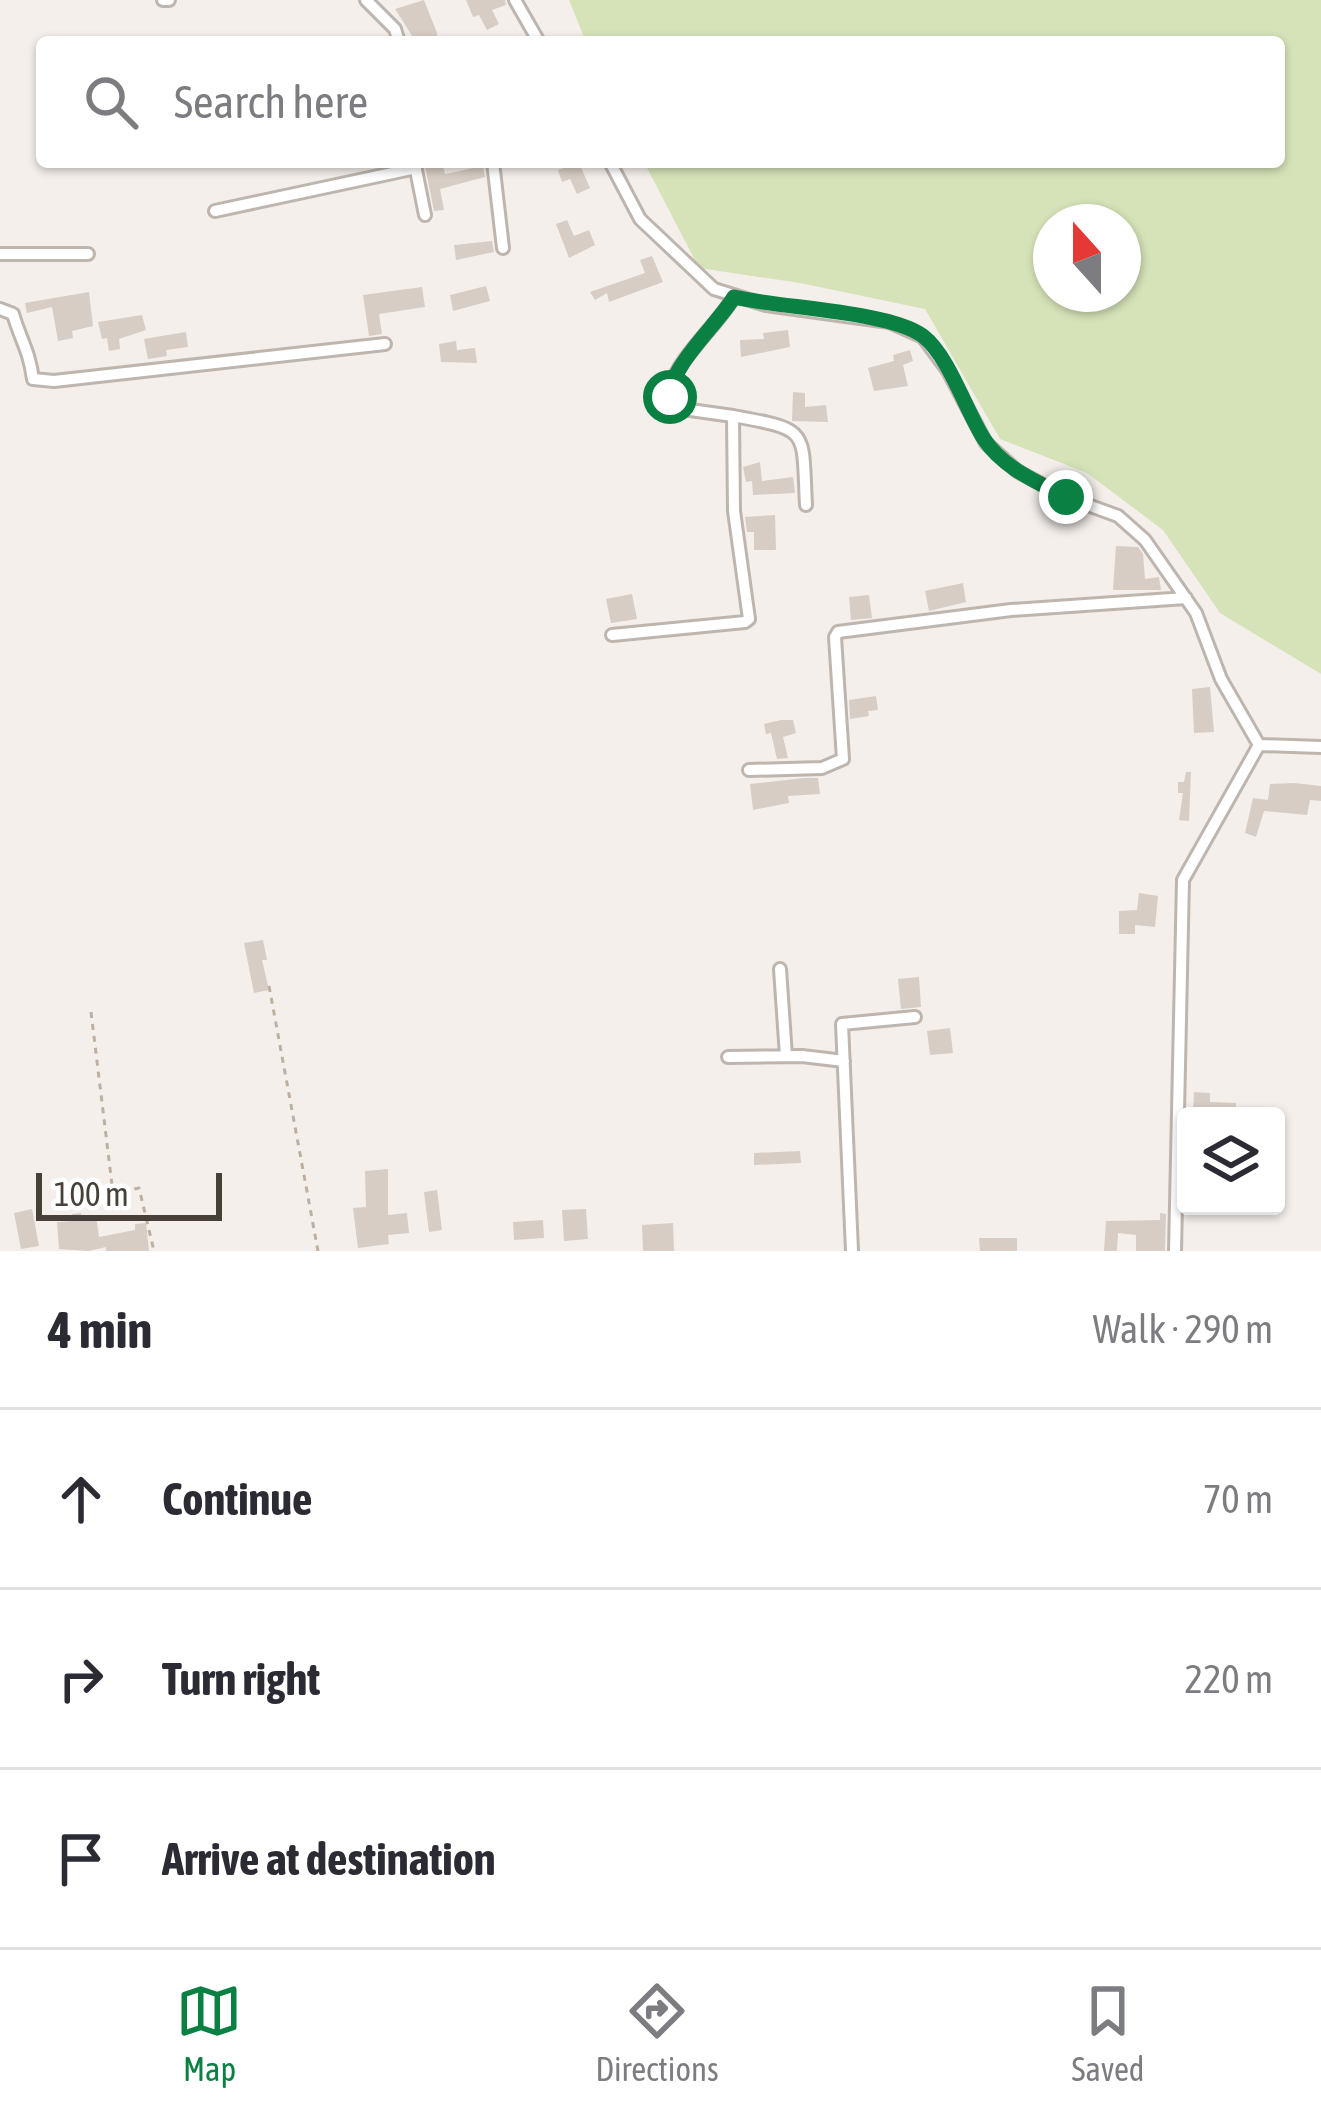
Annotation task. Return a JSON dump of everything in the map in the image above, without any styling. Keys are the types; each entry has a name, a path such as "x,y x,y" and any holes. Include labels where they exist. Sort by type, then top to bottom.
{"street":[{"path":"366,0 397,36"},
{"path":"515,0 536,36"},
{"path":"215,211 402,168"},
{"path":"416,168 425,214"},
{"path":"494,168 502,248"},
{"path":"613,168 640,219 714,289 734,297 889,322 923,337 948,371 986,443 1017,471 1066,497 1118,516 1145,540 1196,613 1221,680 1258,745"},
{"path":"0,254 88,254"},
{"path":"734,297 718,323 682,362 669,388 676,408 778,424 797,432 803,442 806,505"},
{"path":"0,309 13,314 28,344 33,379 385,344"},
{"path":"613,634 749,619 734,511 733,416"},
{"path":"749,770 822,768 843,759 838,632 1011,610 1186,598"},
{"path":"1258,745 1321,747"},
{"path":"1175,1251 1183,880 1258,745"},
{"path":"780,969 786,1056"},
{"path":"852,1251 842,1024 915,1017"},
{"path":"728,1057 844,1060"}],"path":[{"path":"269,986 318,1251"},
{"path":"91,1012 113,1193 139,1187 154,1251"}],"green space":[{"path":"569,0 1321,0 1321,674 1220,613 1163,530 1087,473 1000,439 925,309 699,268 647,168 1285,168 1285,36 584,36"}],"building":[{"path":"424,0 437,36 412,36 395,9"},
{"path":"466,0 505,0 506,5 492,10 499,24 487,30 479,15 473,17"},
{"path":"425,168 444,168 445,174 483,168 485,177 440,189 444,210 434,211"},
{"path":"581,168 590,188 577,194 570,179 562,182 558,170"},
{"path":"567,220 574,236 589,230 595,245 569,258 556,224"},
{"path":"492,241 494,252 456,260 454,245"},
{"path":"652,256 663,282 609,302 607,293 595,300 590,292 645,273 640,260"},
{"path":"486,286 490,301 453,311 450,295"},
{"path":"422,287 425,307 379,314 382,334 369,336 363,295"},
{"path":"89,292 93,326 72,331 73,338 58,341 52,307 27,313 25,303"},
{"path":"142,315 146,330 119,339 120,349 109,351 98,322"},
{"path":"788,330 790,347 741,357 740,340 764,339 763,333"},
{"path":"186,332 188,347 148,359 144,339"},
{"path":"456,341 457,350 475,348 477,363 441,362 439,344"},
{"path":"910,350 913,361 903,365 908,386 874,391 868,368 894,361 893,355"},
{"path":"793,392 805,393 805,407 826,405 828,422 792,421"},
{"path":"760,462 762,481 793,477 795,493 753,495 752,481 746,482 743,467"},
{"path":"775,515 776,550 754,550 754,532 747,532 745,517"},
{"path":"1116,546 1138,547 1145,579 1159,577 1161,590 1113,590"},
{"path":"963,583 966,602 929,611 925,591"},
{"path":"632,594 637,619 611,623 606,599"},
{"path":"869,595 872,618 851,620 849,597"},
{"path":"1210,687 1214,732 1194,733 1192,689"},
{"path":"876,696 878,710 850,719 849,700"},
{"path":"793,720 796,733 783,737 788,758 777,759 764,724"},
{"path":"1186,772 1191,772 1189,821 1179,820 1183,793 1178,793 1178,782 1184,782"},
{"path":"818,778 820,794 788,796 789,803 753,810 750,784"},
{"path":"1270,784 1321,786 1321,801 1310,800 1307,815 1264,811 1256,837 1245,833 1253,798 1268,800"},
{"path":"1139,893 1158,896 1155,927 1135,925 1135,934 1119,934 1119,911 1137,910"},
{"path":"263,940 269,990 254,993 244,943"},
{"path":"919,977 921,1007 901,1009 898,979"},
{"path":"950,1028 953,1053 930,1055 927,1031"},
{"path":"1194,1092 1210,1093 1210,1102 1236,1103 1236,1107 1193,1107"},
{"path":"800,1151 801,1163 754,1165 754,1153"},
{"path":"388,1169 388,1215 407,1213 409,1233 388,1235 389,1244 358,1248 353,1208 366,1207 365,1171"},
{"path":"437,1190 442,1230 429,1232 424,1192"},
{"path":"32,1209 39,1246 21,1249 14,1213"},
{"path":"586,1209 588,1239 564,1241 562,1210"},
{"path":"81,1213 82,1218 96,1216 99,1237 146,1223 149,1251 59,1249 57,1222 72,1221 72,1214"},
{"path":"1160,1213 1166,1214 1165,1251 1136,1251 1136,1235 1118,1233 1117,1251 1104,1251 1106,1221 1160,1220"},
{"path":"543,1220 544,1238 514,1240 513,1222"},
{"path":"673,1223 674,1251 643,1251 642,1225"},
{"path":"979,1238 1017,1238 1017,1251 980,1251"}],"route":[{"path":"670,397 669,388 682,362 718,323 734,297 889,322 923,337 948,371 986,443 1017,471 1066,497"}]}
